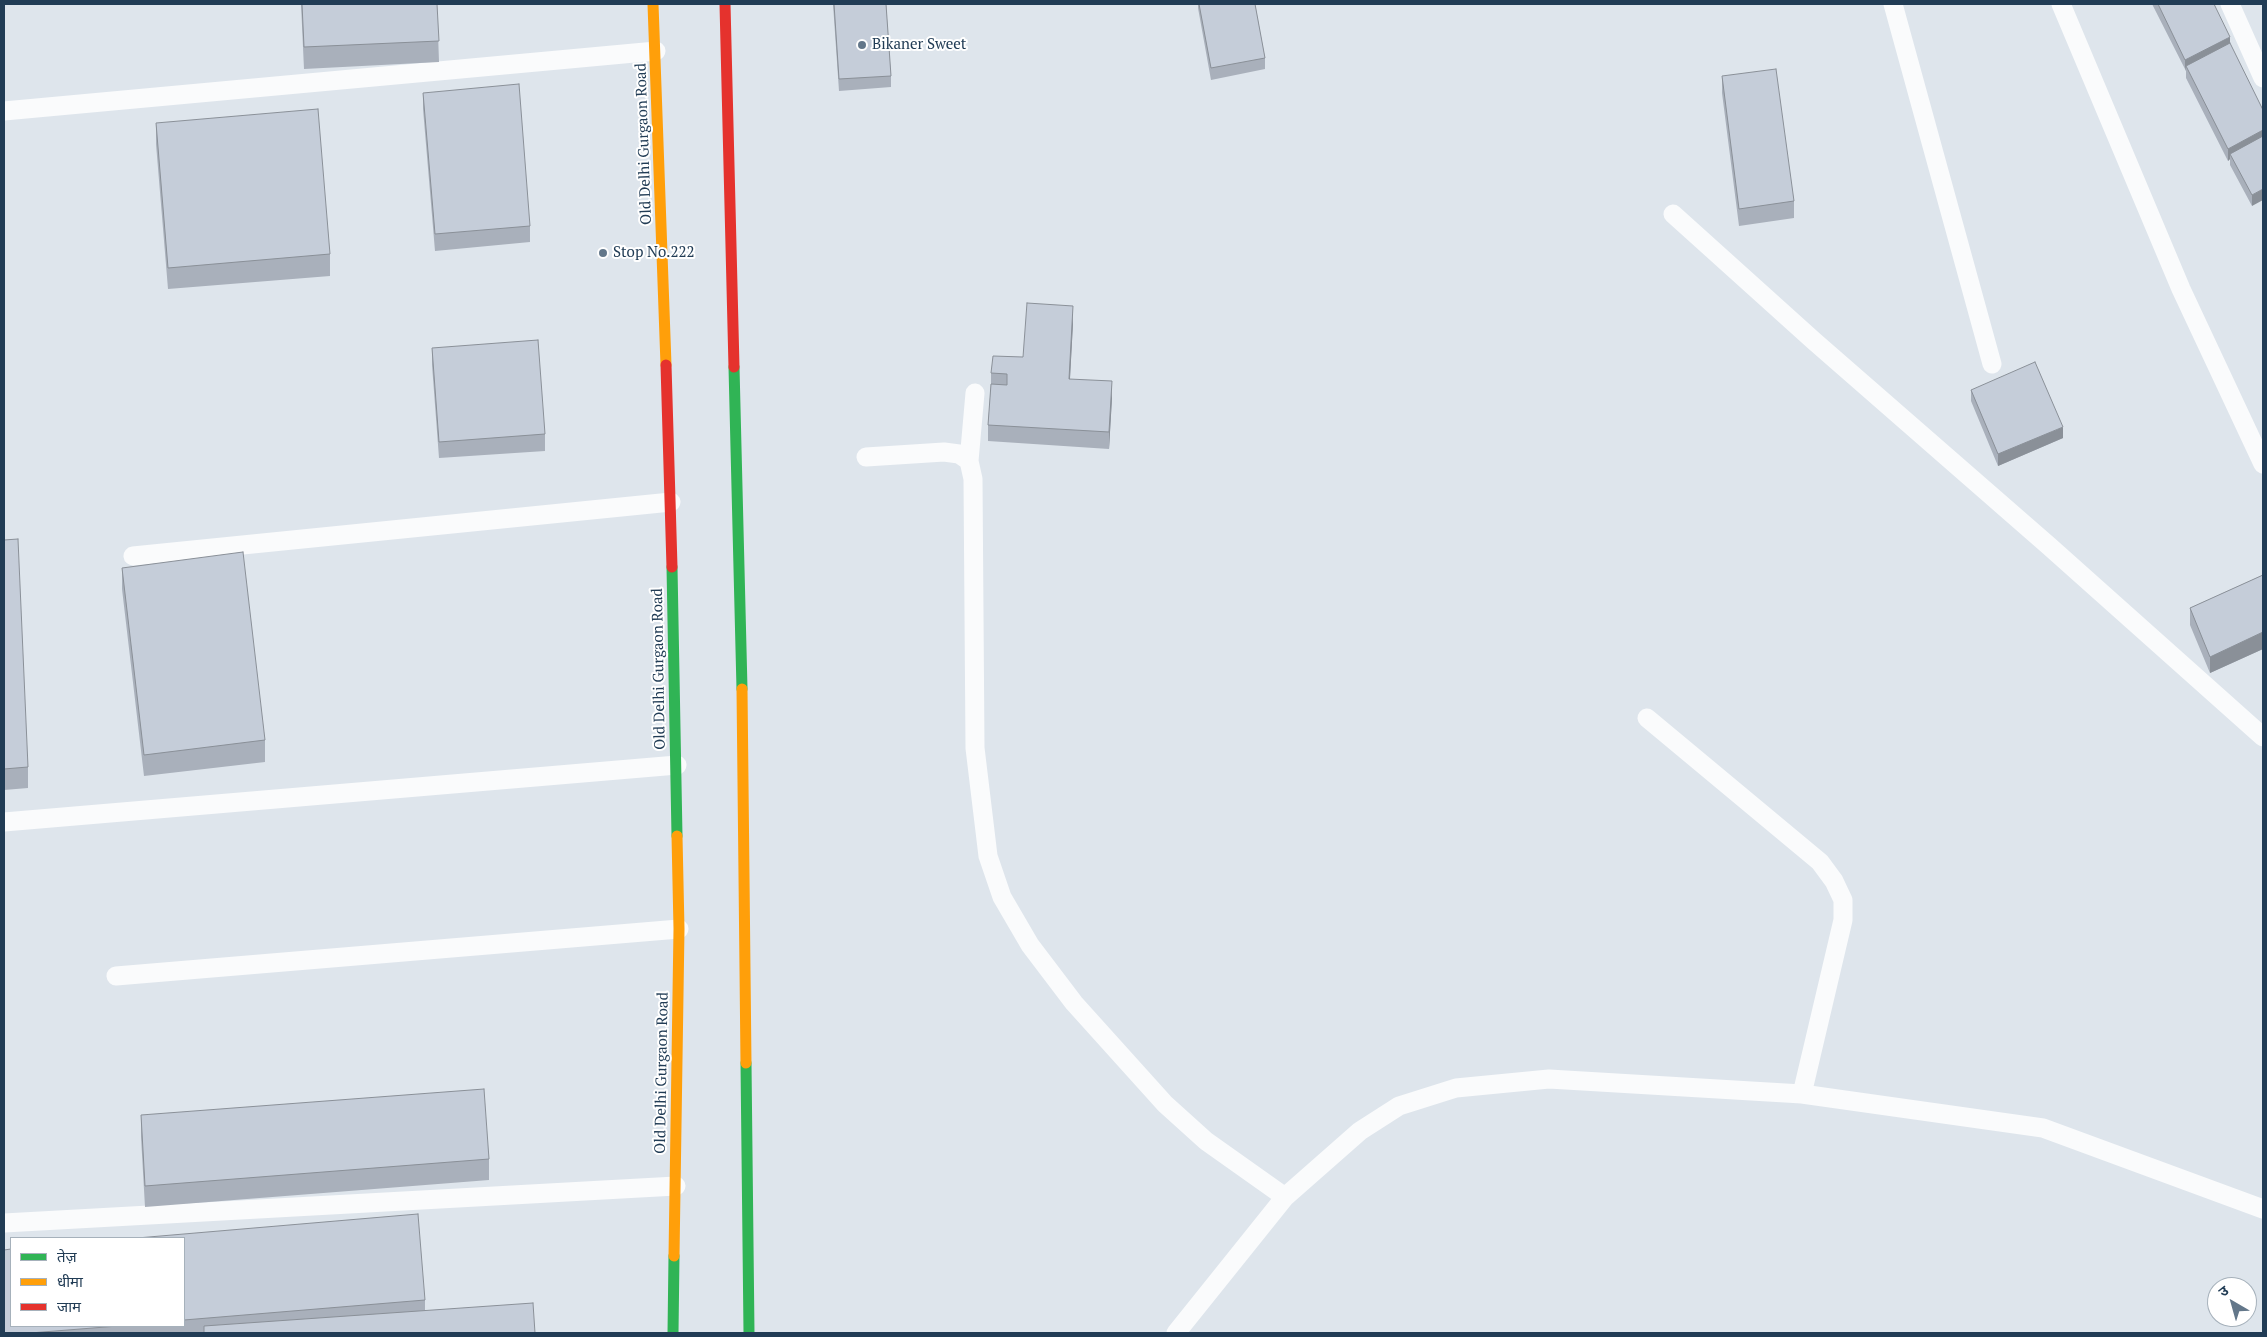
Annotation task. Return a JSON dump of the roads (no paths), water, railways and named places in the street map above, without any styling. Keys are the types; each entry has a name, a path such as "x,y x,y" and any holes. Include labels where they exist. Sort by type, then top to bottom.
{"main road":[{"name":"Old Delhi Gurgaon Road","path":"654,4 670,502 680,929 673,1333"},
{"path":"725,4 741,638 749,1333"}],"lane":[{"path":"1893,4 1992,364"},
{"path":"2061,4 2181,289 2263,464"},
{"path":"2230,4 2263,78"},
{"path":"4,111 656,51"},
{"path":"1673,214 1814,341 2042,540 2263,737"},
{"path":"975,393 969,461 973,479 976,748 988,856 1002,897 1030,945 1074,1003 1165,1104 1206,1141 1285,1197"},
{"path":"866,457 944,452 959,454 969,461"},
{"path":"133,556 670,502"},
{"path":"1647,718 1820,862 1834,881 1843,900 1843,920 1802,1094"},
{"path":"4,822 677,765"},
{"path":"116,976 680,929"},
{"path":"1176,1333 1285,1197 1360,1130 1399,1106 1456,1088 1549,1079 1802,1094 2043,1128 2263,1209"},
{"path":"4,1222 676,1186"}],"place":[{"name":"Bikaner Sweet","path":"862,45"},
{"name":"Stop No.222","path":"603,253"}]}
